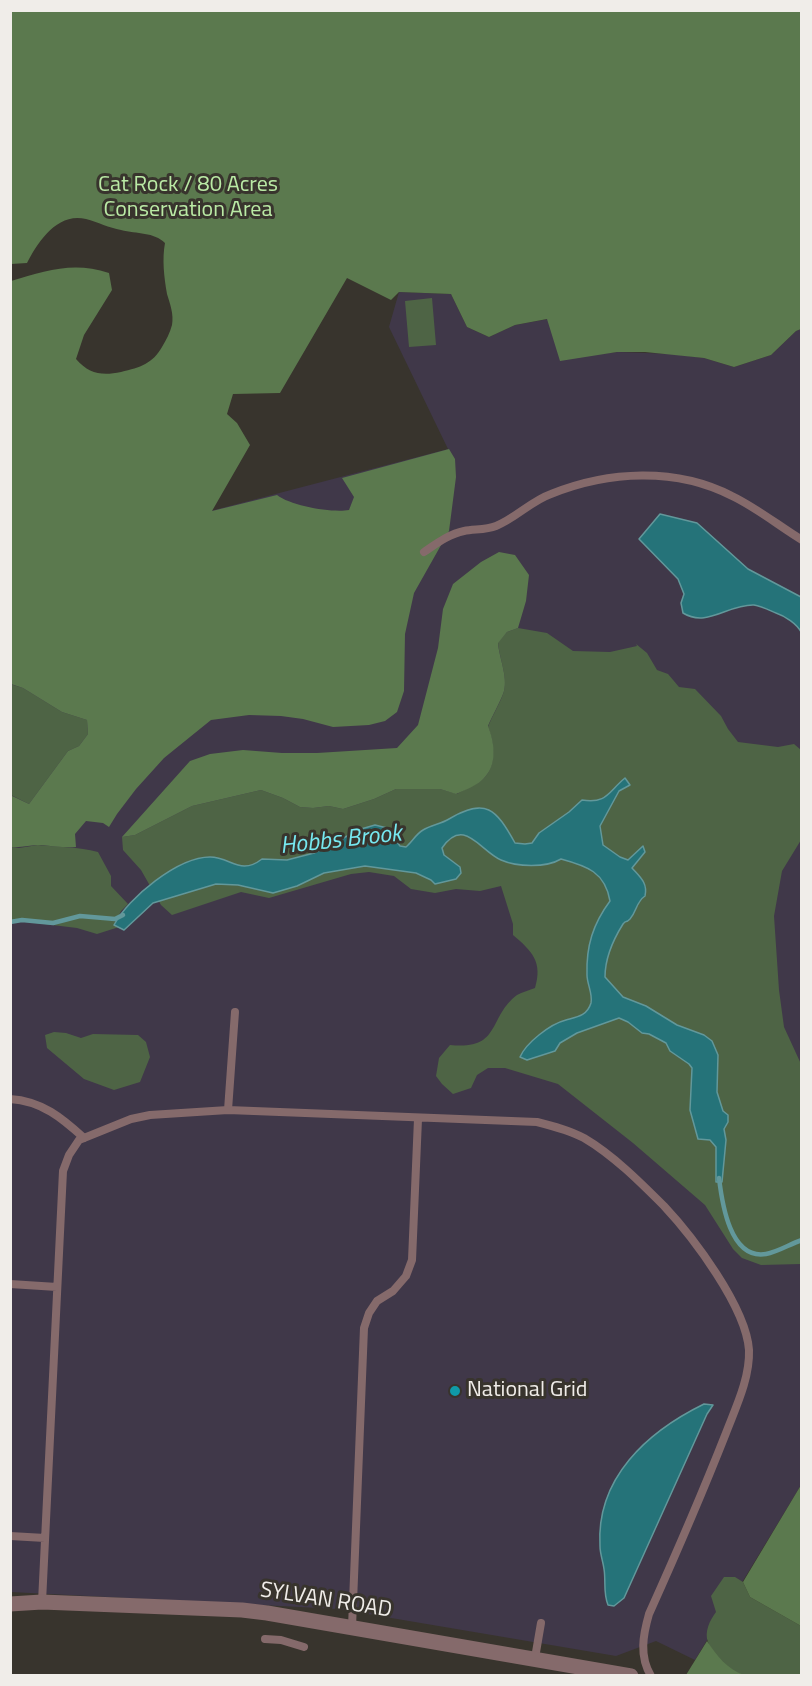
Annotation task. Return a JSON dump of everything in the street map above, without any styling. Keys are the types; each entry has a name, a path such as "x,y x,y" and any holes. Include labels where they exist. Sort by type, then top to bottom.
{"street":[{"name":"SYLVAN ROAD","path":"10,1604 42,1602 242,1610 631,1676"}],"lane":[{"path":"424,552 447,537 462,531 494,527 516,516 547,495 570,486 627,475 689,478 709,485 733,496 801,540"},
{"path":"228,1110 235,1012"},
{"path":"10,1099 35,1103 58,1114 84,1138"},
{"path":"42,1602 63,1171 69,1155 79,1140 131,1119 150,1115 228,1110 537,1122 562,1128 585,1138 649,1191 700,1251 738,1312 746,1334 749,1350 747,1370 740,1395 645,1631 644,1664 651,1676"},
{"path":"352,1627 364,1328 369,1313 377,1301 393,1291 406,1276 412,1260 418,1119"},
{"path":"10,1284 57,1287"},
{"path":"10,1536 45,1538"},
{"path":"535,1658 541,1623"},
{"path":"266,1639 281,1640 304,1647"}],"shaded area":[{"path":"399,292 451,294 467,327 489,337 515,325 548,319 589,355 618,352 672,354 704,358 734,367 771,355 801,329 801,1485 695,1660 656,1641 616,1656 338,1609 11,1592 11,563 448,449 389,327"}],"green space":[{"name":"Cat Rock / 80 Acres Conservation Area","path":"11,11 801,11 801,329 771,355 734,367 704,358 645,352 617,352 560,361 547,319 515,325 489,337 467,327 451,294 399,292 391,300 347,278 280,393 233,394 227,414 237,423 250,445 212,511 277,495 312,508 349,510 354,497 342,478 449,449 455,459 456,477 449,531 414,593 405,634 404,691 397,712 385,721 369,725 333,727 281,716 249,715 211,720 164,758 136,789 109,827 103,823 86,821 75,834 76,847 41,845 11,847 10,795 29,804 68,751 79,746 88,734 87,720 62,712 23,688 11,684 11,281 47,271 71,268 96,269 109,273 112,290 84,335 76,359 96,373 121,372 150,361 166,339 172,325 172,317 164,275 165,243 150,235 117,229 86,219 66,220 50,230 27,263 11,264"},
{"path":"432,298 436,345 409,347 405,301"},
{"path":"499,552 515,555 529,575 526,601 518,628 507,632 498,643 505,685 503,695 488,726 493,745 492,765 479,782 456,794 440,789 396,789 343,809 329,806 300,807 261,790 192,806 135,835 122,837 190,761 210,754 243,750 317,753 397,748 418,725 438,648 443,609 453,584 481,562"},
{"path":"518,628 547,633 573,651 610,652 637,646 636,644 647,653 657,670 668,674 679,687 695,689 721,716 738,742 778,747 794,744 801,750 801,840 782,871 774,916 784,1027 801,1064 801,1264 761,1265 742,1258 733,1249 705,1205 633,1143 558,1084 505,1068 488,1068 477,1075 471,1088 453,1094 442,1084 436,1076 439,1058 450,1045 478,1043 492,1030 501,1013 517,995 535,988 537,964 526,946 513,935 513,924 501,886 480,891 456,889 435,893 411,889 394,876 369,872 351,874 269,898 241,892 172,915 161,905 141,870 123,850 122,837 135,835 192,806 261,790 300,807 329,806 343,809 396,789 440,789 457,794 476,784 485,777 491,766 493,746 488,727 501,700 505,685 498,642 507,632"},
{"path":"10,684 23,688 62,712 87,720 88,734 79,746 68,751 29,804 11,795"},
{"path":"38,845 98,852 111,876 111,886 128,904 121,911 114,925 119,927 97,934 77,928 11,920 10,847"},
{"path":"54,1032 81,1038 93,1034 138,1035 146,1042 150,1057 140,1082 114,1090 84,1079 47,1048 45,1035"},
{"path":"801,1485 801,1626 750,1597 743,1582"},
{"path":"724,1577 735,1577 743,1582 750,1597 801,1626 801,1675 752,1676 740,1674 728,1668 714,1653 708,1642 707,1634 716,1612 711,1596"},
{"path":"707,1641 723,1661 744,1675 686,1675"}],"water":[{"path":"660,514 697,523 748,569 801,597 801,632 794,623 783,616 754,605 701,618 683,613 681,603 684,594 678,579 639,539"},
{"path":"625,778 630,785 619,791 600,826 603,845 628,860 643,846 645,852 632,868 643,880 646,891 632,916 623,924 616,936 608,957 605,977 623,997 646,1006 677,1025 704,1035 712,1041 718,1055 717,1092 723,1111 728,1115 728,1122 724,1129 726,1140 722,1182 716,1182 716,1147 710,1140 698,1139 690,1110 692,1068 670,1051 666,1043 642,1033 619,1018 577,1033 560,1043 555,1051 527,1060 520,1057 527,1046 539,1035 560,1022 581,1015 587,1011 591,1003 587,975 589,945 599,918 610,901 608,891 599,877 579,864 561,859 540,865 508,862 493,856 465,835 458,835 450,839 442,848 444,855 460,867 461,873 456,879 435,884 416,873 365,866 324,873 297,886 273,893 238,885 216,884 153,903 124,930 114,925 130,903 155,881 169,871 197,859 217,858 241,866 254,864 262,859 287,860 314,853 361,829 375,825 387,828 400,846 406,847 426,828 462,812 481,808 496,815 515,843 532,843 539,833 582,800 602,798"},
{"path":"704,1404 713,1405 624,1598 614,1606 608,1605 600,1549 601,1522 607,1499 616,1479 645,1443 663,1428"}],"waterway":[{"name":"Hobbs Brook","path":"10,922 22,920 53,923 80,916 115,919 123,915"},
{"name":"Hobbs Brook","path":"719,1178 730,1228 744,1248 754,1253 766,1254 802,1240"}],"place":[{"name":"National Grid","path":"455,1391"}]}
